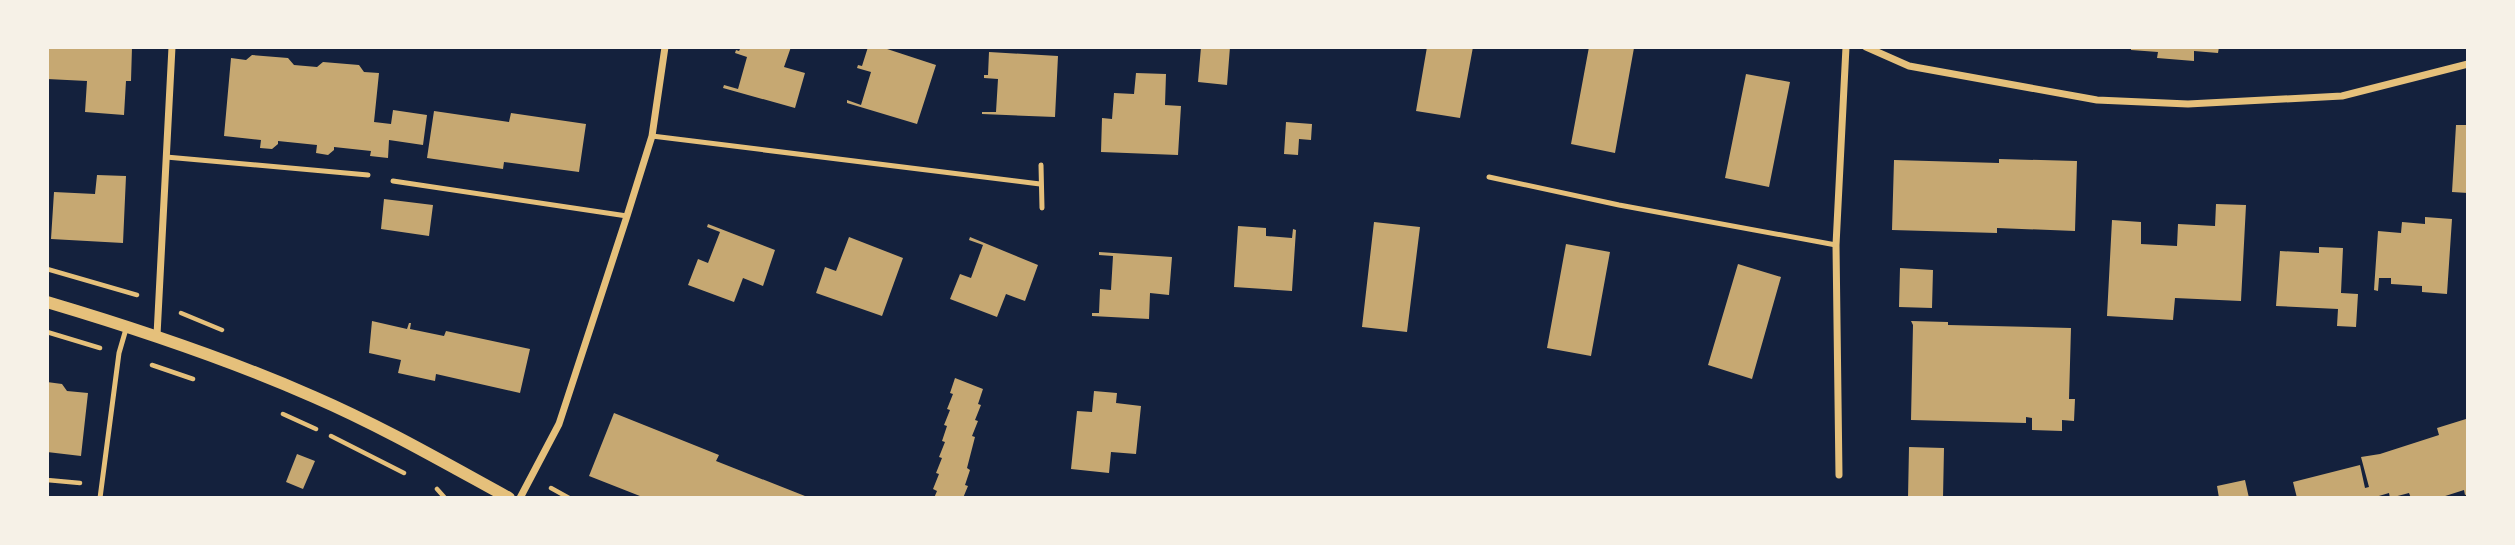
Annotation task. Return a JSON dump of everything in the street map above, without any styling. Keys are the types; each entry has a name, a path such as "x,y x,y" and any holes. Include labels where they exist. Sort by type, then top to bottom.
{"street":[{"path":"157,335 172,47"},
{"path":"520,498 559,424 627,216 652,136 665,47"},
{"path":"1839,475 1836,245 1846,47"},
{"path":"1866,47 1909,66 2097,100 2188,104 2342,96 2468,64"},
{"path":"47,302 157,335 315,397 509,498"}],"lane":[{"path":"652,136 1040,184"},
{"path":"166,157 368,175"},
{"path":"1041,165 1042,208"},
{"path":"1489,177 1619,205 1836,245"},
{"path":"393,181 627,216"},
{"path":"100,498 119,353 127,326"}],"path":[{"path":"47,332 119,353 202,383"},
{"path":"276,412 327,434 414,478"},
{"path":"47,480 101,485"},
{"path":"426,484 439,490 445,498"}],"building":[{"path":"47,47 132,47 131,81 126,81 124,115 85,112 87,81 47,79"},
{"path":"741,47 791,47 784,67 805,73 795,108 723,88 724,85 738,89 747,57 735,53"},
{"path":"868,47 881,47 936,65 917,124 847,103 847,100 861,105 871,72 857,68 858,65 862,66"},
{"path":"1201,47 1230,47 1227,85 1198,82"},
{"path":"1427,47 1473,47 1460,118 1416,111"},
{"path":"1589,47 1634,48 1615,153 1571,144"},
{"path":"2131,47 2219,47 2218,53 2194,51 2194,61 2157,58 2158,52 2131,50"},
{"path":"989,52 1058,56 1055,117 982,114 996,112 998,79 984,78 984,75 988,75"},
{"path":"252,55 288,58 294,65 317,67 323,62 359,65 364,72 379,73 374,122 391,124 393,110 427,115 423,145 389,140 388,158 370,156 371,151 334,147 328,155 316,153 317,145 278,141 272,149 260,148 261,140 224,136 231,58 246,60"},
{"path":"1136,73 1166,74 1165,105 1181,106 1178,155 1101,152 1102,118 1112,119 1114,93 1134,94"},
{"path":"1746,74 1790,82 1769,187 1725,178"},
{"path":"434,111 509,122 511,113 586,124 579,172 504,162 503,169 427,158"},
{"path":"1286,122 1312,124 1311,140 1299,139 1298,155 1284,154"},
{"path":"2456,125 2468,125 2468,193 2452,192"},
{"path":"1999,159 2077,161 2075,231 1997,228 1997,233 1892,230 1894,160 1999,163"},
{"path":"97,175 126,176 123,243 51,239 54,192 95,194"},
{"path":"384,199 433,205 429,236 381,229"},
{"path":"2216,204 2246,205 2241,301 2175,298 2173,320 2107,316 2112,220 2141,222 2141,244 2177,246 2178,224 2215,226"},
{"path":"2425,217 2452,219 2447,294 2422,292 2422,286 2391,284 2391,278 2379,278 2378,291 2374,290 2378,231 2401,233 2402,222 2425,224"},
{"path":"1374,222 1420,227 1407,332 1362,327"},
{"path":"708,224 775,250 763,286 743,278 734,302 688,285 698,259 708,263 720,232 707,227"},
{"path":"1238,226 1266,228 1266,236 1292,238 1293,229 1296,230 1292,291 1234,287"},
{"path":"849,237 903,258 882,316 816,293 825,267 836,271"},
{"path":"970,237 1038,265 1025,301 1006,294 997,317 950,299 960,274 971,278 983,245 969,240"},
{"path":"1566,244 1610,252 1591,356 1547,348"},
{"path":"2319,247 2343,248 2341,293 2358,294 2356,327 2337,326 2338,309 2276,306 2280,251 2319,253"},
{"path":"1099,252 1172,257 1169,295 1150,293 1149,319 1092,316 1092,313 1099,313 1100,289 1111,290 1113,256 1099,255"},
{"path":"1738,264 1781,277 1752,379 1708,365"},
{"path":"1900,268 1933,270 1932,308 1899,307"},
{"path":"372,321 407,329 411,323 410,329 444,336 446,331 530,349 520,393 436,374 435,381 398,373 401,360 369,353"},
{"path":"1911,321 1948,322 1948,325 2071,328 2069,399 2075,399 2074,421 2062,420 2062,431 2032,430 2032,418 2026,417 2026,423 1911,420"},
{"path":"955,378 983,389 967,468 970,470 965,485 968,486 963,498 934,498 937,491 933,489 939,474 936,473 942,458 939,457 945,442 942,441 947,426 944,425 950,410 947,409"},
{"path":"47,382 62,384 67,391 88,393 81,456 47,452"},
{"path":"1094,391 1117,393 1116,403 1141,406 1136,454 1111,452 1109,473 1071,469 1077,411 1092,412"},
{"path":"614,413 719,455 716,461 810,498 645,498 589,476"},
{"path":"2466,419 2468,494 2465,495 2464,490 2439,498 2411,498 2409,493 2390,498 2389,493 2372,498 2297,498 2293,482 2360,465 2365,488 2369,487 2361,457 2380,454 2439,435 2437,428"},
{"path":"1909,447 1944,448 1943,498 1908,498"},
{"path":"297,454 315,461 303,489 286,482"},
{"path":"2245,480 2249,498 2219,498 2217,486"}]}
